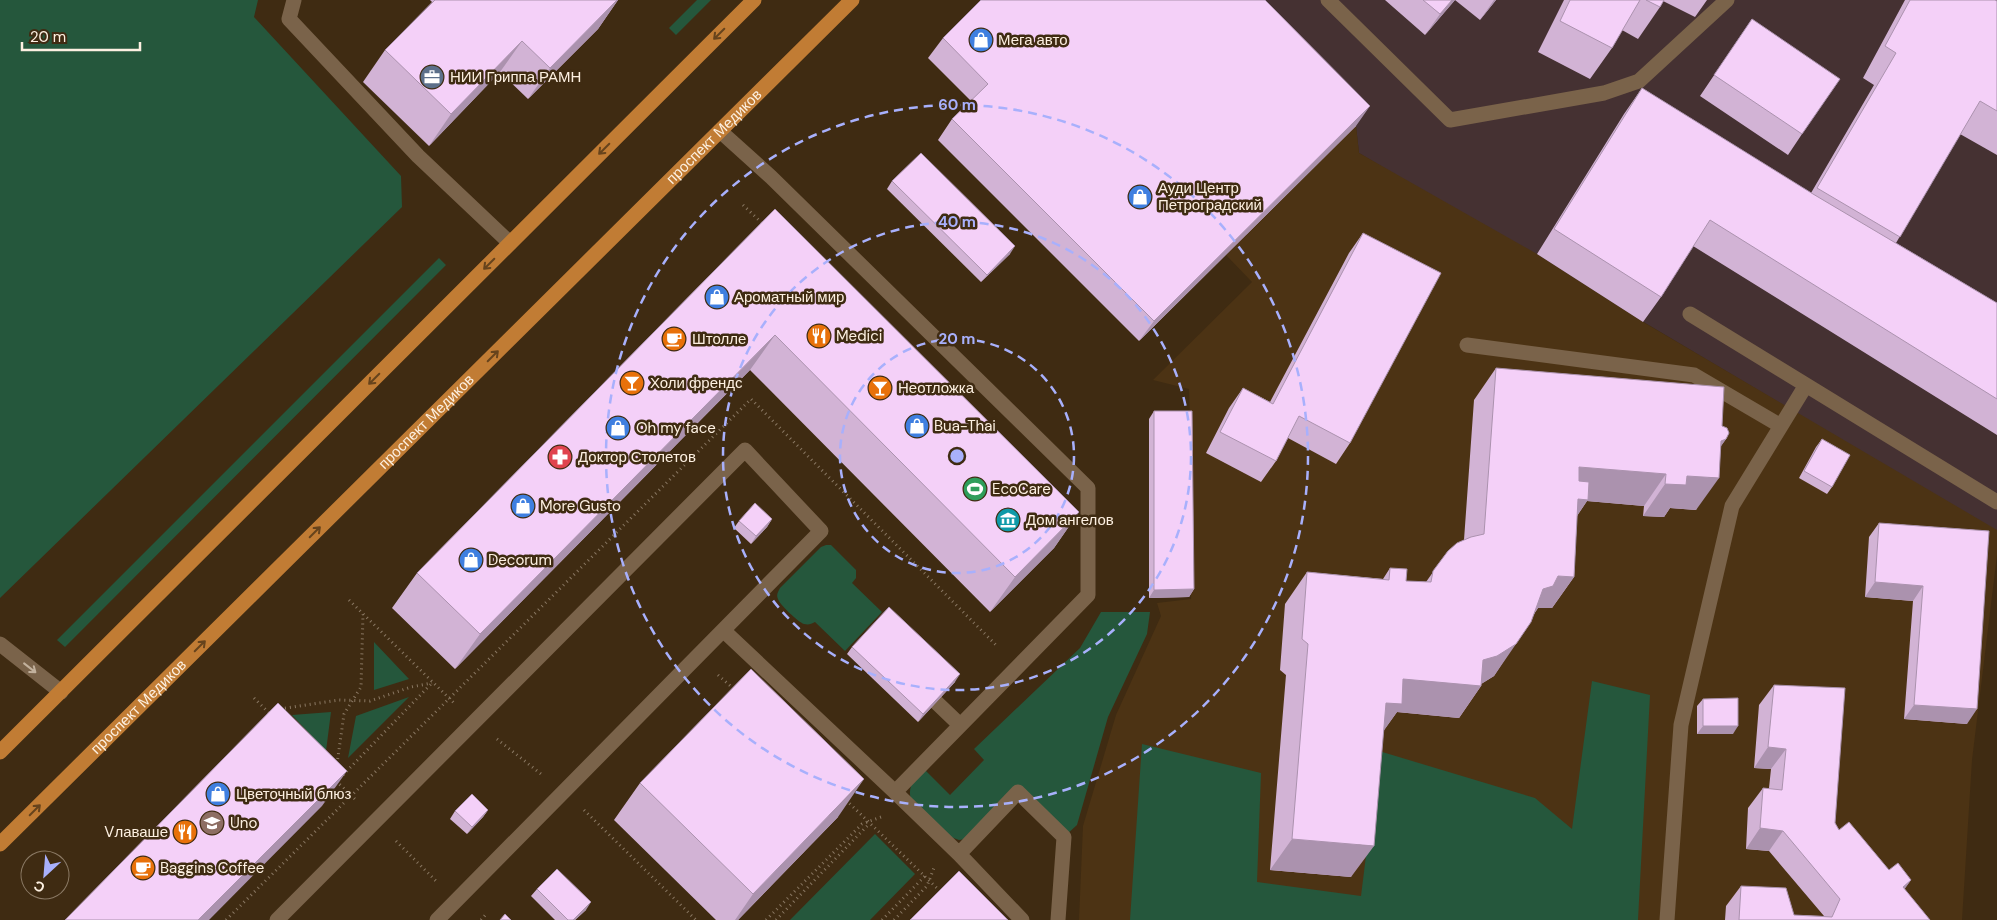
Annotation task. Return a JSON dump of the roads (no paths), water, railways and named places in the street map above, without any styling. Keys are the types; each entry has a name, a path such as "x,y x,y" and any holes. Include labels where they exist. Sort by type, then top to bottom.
{"main road":[{"path":"0,752 754,0"},
{"name":"проспект Медиков","path":"0,844 852,0"}],"lane":[{"path":"294,0 289,19 418,156 510,243"},
{"path":"1328,0 1450,120 1604,94 1638,81 1727,0"},
{"path":"720,131 771,177 1088,488 1088,595 895,792"},
{"path":"1690,314 1997,502"},
{"path":"1467,345 1694,375 1781,426"},
{"path":"1667,920 1682,725 1732,506 1806,386"},
{"path":"277,920 745,450 821,531 437,920"},
{"path":"724,631 959,854 1022,920"},
{"path":"0,644 61,692"},
{"path":"936,702 960,725"},
{"path":"959,854 1018,792 1064,837 1058,920"}],"place":[{"name":"Мега авто","path":"981,40"},
{"name":"НИИ Гриппа РАМН","path":"432,77"},
{"name":"Ауди Центр Петроградский","path":"1140,197"},
{"name":"Ароматный мир","path":"717,297"},
{"name":"Medici","path":"819,336"},
{"name":"Штолле","path":"674,339"},
{"name":"Холи френдс","path":"632,383"},
{"name":"Неотложка","path":"880,388"},
{"name":"Bua-Thai","path":"917,426"},
{"name":"Oh my face","path":"618,428"},
{"name":"Доктор Столетов","path":"560,457"},
{"name":"EcoCare","path":"975,489"},
{"name":"More Gusto","path":"523,506"},
{"name":"Дом ангелов","path":"1008,520"},
{"name":"Decorum","path":"471,560"},
{"name":"Цветочный блюз","path":"218,794"},
{"name":"Uno","path":"212,823"},
{"name":"Vлаваше","path":"185,832"},
{"name":"Baggins Coffee","path":"143,868"}]}
